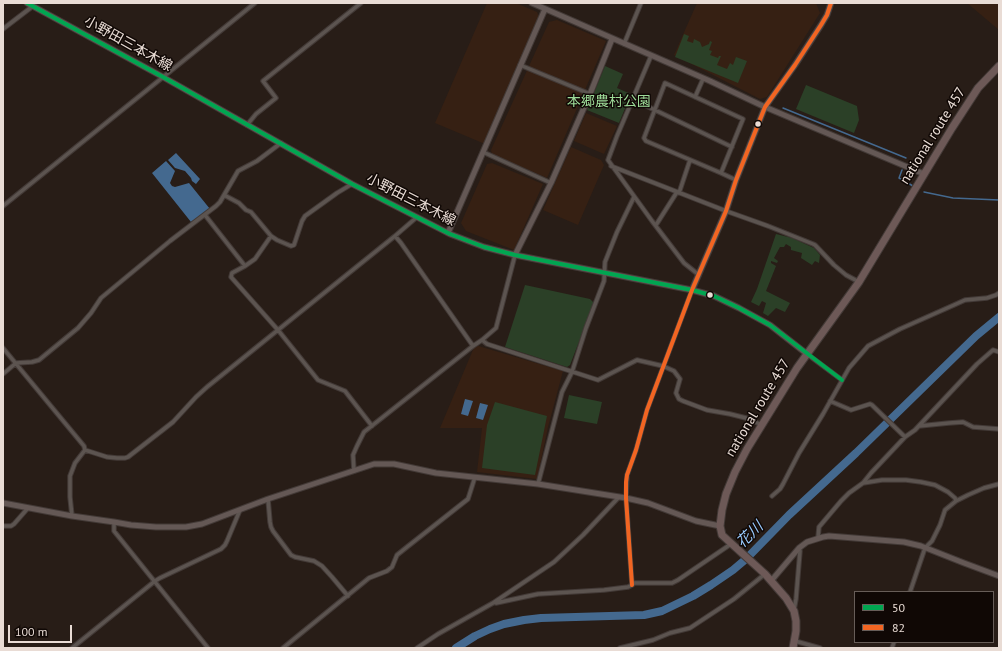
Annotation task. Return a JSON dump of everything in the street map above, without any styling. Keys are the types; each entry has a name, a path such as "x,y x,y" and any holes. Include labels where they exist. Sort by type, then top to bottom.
{"highway":[{"name":"national route 457","path":"720,526 726,494 747,449 797,368 859,282 952,128 978,88 999,66"},
{"path":"720,526 722,536 765,574 786,598 794,611 796,621 794,645"}],"street":[{"name":"小野田三本木線","path":"27,3 163,77 352,184 448,233 484,247 515,255 692,290 714,296 770,325 807,354"},
{"path":"3,206 255,3"},
{"path":"247,125 256,114 276,98 263,81 361,3"},
{"path":"532,3 766,107 924,174"},
{"path":"624,44 641,3"},
{"path":"632,586 626,498 627,475 636,450 647,410 692,290 726,211 736,180 766,107 821,25 827,15 831,3"},
{"path":"3,29 33,6"},
{"path":"448,233 545,8"},
{"path":"354,471 354,451 364,432 496,328 515,255 551,183 612,39"},
{"path":"651,56 608,160 684,263 699,275"},
{"path":"520,65 590,94"},
{"path":"695,97 703,79"},
{"path":"721,174 743,119 665,83 644,138 646,141 721,174 736,180"},
{"path":"632,99 732,147"},
{"path":"3,374 16,363 35,361 49,352 83,323 101,298 220,202 238,172 260,159 280,143"},
{"path":"483,152 551,183"},
{"path":"656,225 678,192 690,160"},
{"path":"611,166 816,245 834,265 846,275 859,282"},
{"path":"224,195 239,203 246,210 251,212 271,236 291,246 294,245 305,216 352,184"},
{"path":"538,484 562,392 572,372 586,328 604,281 605,264 613,242 634,196"},
{"path":"205,215 245,266"},
{"path":"3,348 84,446 85,450 101,456 125,458 173,422 196,397 417,217"},
{"path":"271,236 255,259 232,273 231,277 278,330 318,380 345,391 372,426"},
{"path":"395,236 473,346"},
{"path":"772,496 780,489 799,453 849,368 868,346 900,329 954,304 965,300 987,298 996,295 999,292"},
{"path":"482,340 487,344 598,380 637,360 664,366 674,372 680,379 676,393 679,399 708,410 746,418 762,425"},
{"path":"818,538 819,526 845,497 863,482 904,436 915,430 977,364 993,350 999,352"},
{"path":"807,354 842,380"},
{"path":"830,401 851,410 870,404 875,407 904,436"},
{"path":"919,426 963,422 973,427 999,429"},
{"path":"72,516 70,476 75,463 85,450"},
{"path":"3,503 131,525 186,527 202,524 374,464 394,464 436,473 538,484 619,496 648,502 696,521 720,526"},
{"path":"283,648 370,578 387,571 392,567 397,555 468,498 475,477"},
{"path":"863,482 906,480 935,485 948,492 955,498 956,502"},
{"path":"910,591 925,548 932,541 945,510 956,502 984,488 999,484"},
{"path":"417,648 450,627 493,603 554,562 583,535 619,496"},
{"path":"268,500 271,527 291,555 309,559 322,566 348,596"},
{"path":"3,526 11,526 14,524 28,508"},
{"path":"72,648 155,581 221,549 227,541 240,510"},
{"path":"114,522 114,531 208,648"},
{"path":"771,581 799,548 807,542 829,536 904,542 921,546 999,576"},
{"path":"493,603 538,594 604,590 628,587 632,586 634,583 667,583 678,580 731,544"},
{"path":"794,611 800,551 799,548"},
{"path":"620,648 653,640 670,633 690,628 734,599 765,574"},
{"path":"794,645 820,648"}],"shaded area":[{"path":"487,3 516,3 537,12 539,17 485,144 435,123"},
{"path":"697,3 816,3 820,13 767,97 760,99 674,55"},
{"path":"967,3 999,3 999,30"},
{"path":"557,20 606,41 547,178 492,154 491,150 549,22"},
{"path":"586,113 617,126 604,154 574,141"},
{"path":"571,147 601,160 604,165 578,225 543,210"},
{"path":"492,163 543,184 514,250 466,231 461,223 487,164"},
{"path":"475,345 563,371 548,427 537,479 477,472 482,428 440,428"}],"green space":[{"path":"684,34 689,36 687,41 693,43 694,39 700,42 702,47 709,44 710,41 712,42 709,50 712,51 710,55 718,58 721,56 717,65 727,69 730,63 733,65 736,57 747,61 738,83 675,57"},
{"name":"本郷農村公園","path":"605,66 623,74 617,88 631,94 619,123 587,110"},
{"path":"806,85 857,106 859,120 854,133 796,109"},
{"path":"776,234 792,238 814,248 820,255 819,263 815,261 812,265 801,258 802,253 791,250 791,247 786,244 784,247 780,247 774,258 778,261 777,263 771,261 771,263 776,266 766,291 790,303 785,312 776,308 768,316 763,313 766,303 762,301 759,306 751,302"},
{"path":"525,285 590,299 594,303 570,365 567,367 505,347"},
{"path":"569,395 602,402 597,424 564,418"},
{"path":"495,402 547,416 535,475 482,468 487,425"}],"water":[{"path":"176,153 200,179 196,184 185,171 175,168 168,160"},
{"path":"166,161 175,171 170,183 172,186 175,187 189,183 210,209 191,222 152,173"},
{"path":"465,399 473,401 468,416 461,414"},
{"path":"480,403 488,405 483,420 476,418"}],"waterway":[{"path":"783,108 906,158"},
{"path":"902,170 899,178 913,186"},
{"path":"924,192 953,198 999,200"},
{"name":"花川","path":"456,648 475,636 504,624 541,618 644,615 662,611 693,596 733,570 746,559 789,515 856,453 976,336 999,317"}],"transit line":[{"name":"50","path":"27,3 163,77 352,184 450,234 484,247 515,255 692,290 714,296 770,325 842,380"},
{"name":"82","path":"632,585 626,482 647,410 692,290 726,211 736,180 765,107 821,25 827,15 831,3"}]}
